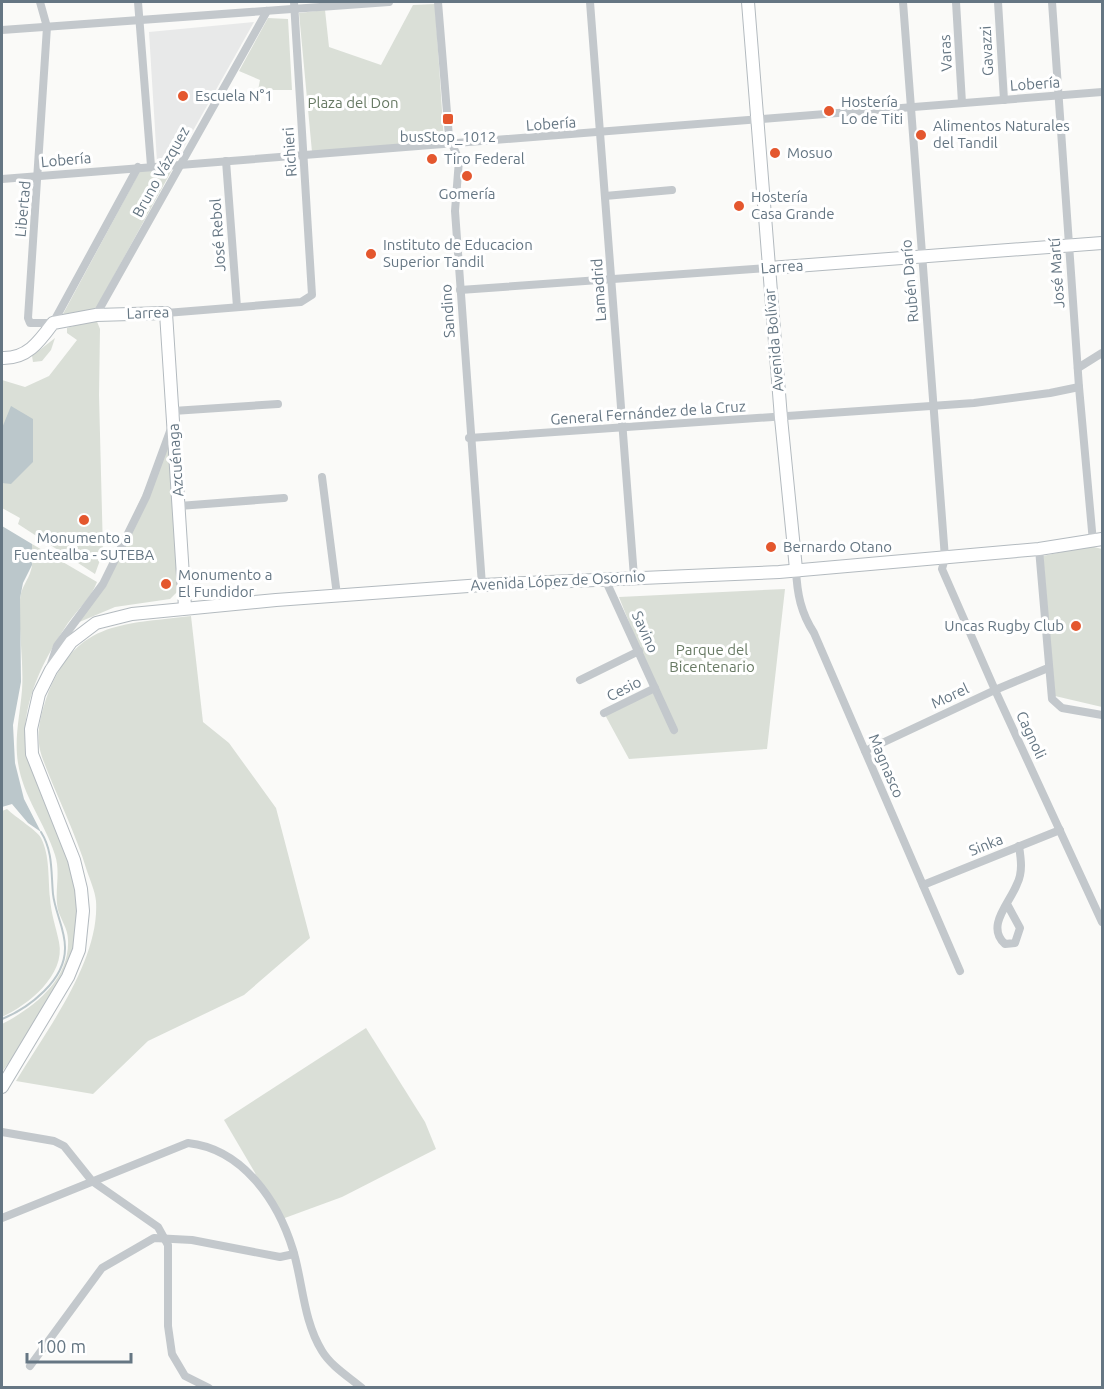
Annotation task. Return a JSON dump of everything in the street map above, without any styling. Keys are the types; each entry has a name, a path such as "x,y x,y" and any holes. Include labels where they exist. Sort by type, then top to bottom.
{"main road":[{"name":"Avenida Bolívar","path":"748,2 781,418 796,569"},
{"name":"Larrea","path":"769,268 1102,243"},
{"name":"Larrea","path":"53,323 96,315 166,313"},
{"name":"Azcuénaga","path":"166,313 185,607"},
{"path":"2,358 19,357 28,352 38,344 53,323"},
{"name":"Avenida López de Osornio","path":"2,1087 68,977 79,950 83,911 74,860 41,779 32,754 30,738 35,707 47,676 71,642 96,623 132,614 185,607 482,585 796,569 945,558 1099,542"}],"street":[{"name":"Libertad","path":"40,2 47,27 28,318 30,323 53,323"},
{"path":"138,2 151,165"},
{"path":"2,30 267,11 294,5 389,2"},
{"name":"Sandino","path":"438,2 451,145 459,160 455,211 482,585"},
{"name":"Lamadrid","path":"590,2 633,577"},
{"name":"Rubén Darío","path":"903,2 945,558"},
{"name":"Varas","path":"956,2 962,103"},
{"name":"Gavazzi","path":"998,2 1004,100"},
{"name":"José Martí","path":"1052,2 1079,387 1099,542"},
{"name":"Richieri","path":"294,5 312,295 309,299"},
{"name":"Bruno Vázquez","path":"96,315 267,11"},
{"name":"Lobería","path":"2,178 151,165 451,145 1102,92"},
{"name":"José Rebol","path":"226,161 237,307"},
{"name":"Bruno Vázquez","path":"53,323 138,167"},
{"path":"605,196 672,190"},
{"name":"Larrea","path":"460,290 769,268"},
{"name":"Larrea","path":"166,313 301,302 309,299"},
{"path":"1078,368 1102,353"},
{"name":"General Fernández de la Cruz","path":"470,438 781,418 1050,393 1079,387"},
{"path":"47,676 57,646 103,584 146,497 173,416 278,404"},
{"path":"322,477 337,595"},
{"path":"179,506 285,498"},
{"path":"1039,549 1052,699 1056,705 1102,715"},
{"name":"Cagnoli","path":"945,558 942,569 1102,922"},
{"name":"Magnasco","path":"796,569 797,592 806,621 960,971"},
{"name":"Savino","path":"605,579 674,730"},
{"path":"580,680 639,651"},
{"name":"Morel","path":"865,751 995,690 1048,668"},
{"name":"Cesio","path":"604,713 655,688"},
{"name":"Sinka","path":"923,885 1060,830"},
{"path":"1007,904 1021,872 1019,846"},
{"path":"2,1132 54,1141 64,1146 92,1181 144,1215 158,1227 168,1245 168,1326 172,1354 185,1376 209,1388"},
{"path":"2,1218 188,1143 206,1145 225,1152 253,1176 282,1219 294,1254 305,1309 322,1351 362,1388"},
{"path":"30,1366 102,1268 154,1238 192,1240 280,1257 294,1254"}],"shaded area":[{"name":"Escuela N°1","path":"254,22 176,161 157,162 149,32"},
{"path":"11,406 33,419 33,462 11,484 2,483 2,428"},
{"path":"2,526 32,544 32,565 23,583 20,598 21,682 13,725 15,763 24,799 41,832 28,823 12,804 2,807"}],"green space":[{"name":"Plaza del Don","path":"435,4 444,141 312,152 299,13 325,10 329,47 381,65 413,5"},
{"path":"268,18 288,19 292,90 258,90 260,80 239,71"},
{"path":"172,170 94,312 63,314 140,171"},
{"path":"96,319 100,329 99,395 103,552 95,574 18,524 20,518 2,508 2,380 25,387 49,376 77,340 67,333 67,328"},
{"path":"55,338 51,350 42,361 33,362 32,356"},
{"path":"170,434 179,590 170,599 115,607 77,623 95,600"},
{"path":"32,544 97,582 45,661 29,703 25,732 35,778 65,853 77,895 77,929 73,952 54,995 2,1072 2,1024 26,1010 48,991 63,967 68,940 66,928 58,910 57,862 46,832 24,787 17,754 22,690 20,599 32,567"},
{"name":"Uncas Rugby Club","path":"1090,546 1102,549 1102,707 1055,696 1043,556"},
{"name":"Parque del Bicentenario","path":"785,589 767,749 629,759 604,713 655,688 619,597"},
{"path":"191,616 203,722 229,743 276,808 310,938 244,995 148,1041 93,1094 16,1081 69,995 89,947 95,924 94,889 40,750 39,728 46,699 58,673 71,654 85,641 121,626"},
{"path":"7,809 36,832 44,845 52,915 60,954 57,966 43,987 23,1005 2,1017 2,811"},
{"path":"366,1028 425,1122 436,1149 342,1197 282,1219 224,1120"}],"waterway":[{"path":"2,1019 23,1008 44,991 53,981 64,959 65,940 54,901 50,854 41,832"}],"place":[{"name":"Escuela N°1","path":"183,96"},
{"name":"Hostería Lo de Titi","path":"829,111"},
{"name":"busStop_1012","path":"448,119"},
{"name":"Alimentos Naturales del Tandil","path":"921,135"},
{"name":"Mosuo","path":"775,153"},
{"name":"Tiro Federal","path":"432,159"},
{"name":"Gomería","path":"467,176"},
{"name":"Hostería Casa Grande","path":"739,206"},
{"name":"Instituto de Educacion Superior Tandil","path":"371,254"},
{"name":"Monumento a Fuentealba - SUTEBA","path":"84,520"},
{"name":"Bernardo Otano","path":"771,547"},
{"name":"Monumento a El Fundidor","path":"166,584"},
{"name":"Uncas Rugby Club","path":"1076,626"}]}
